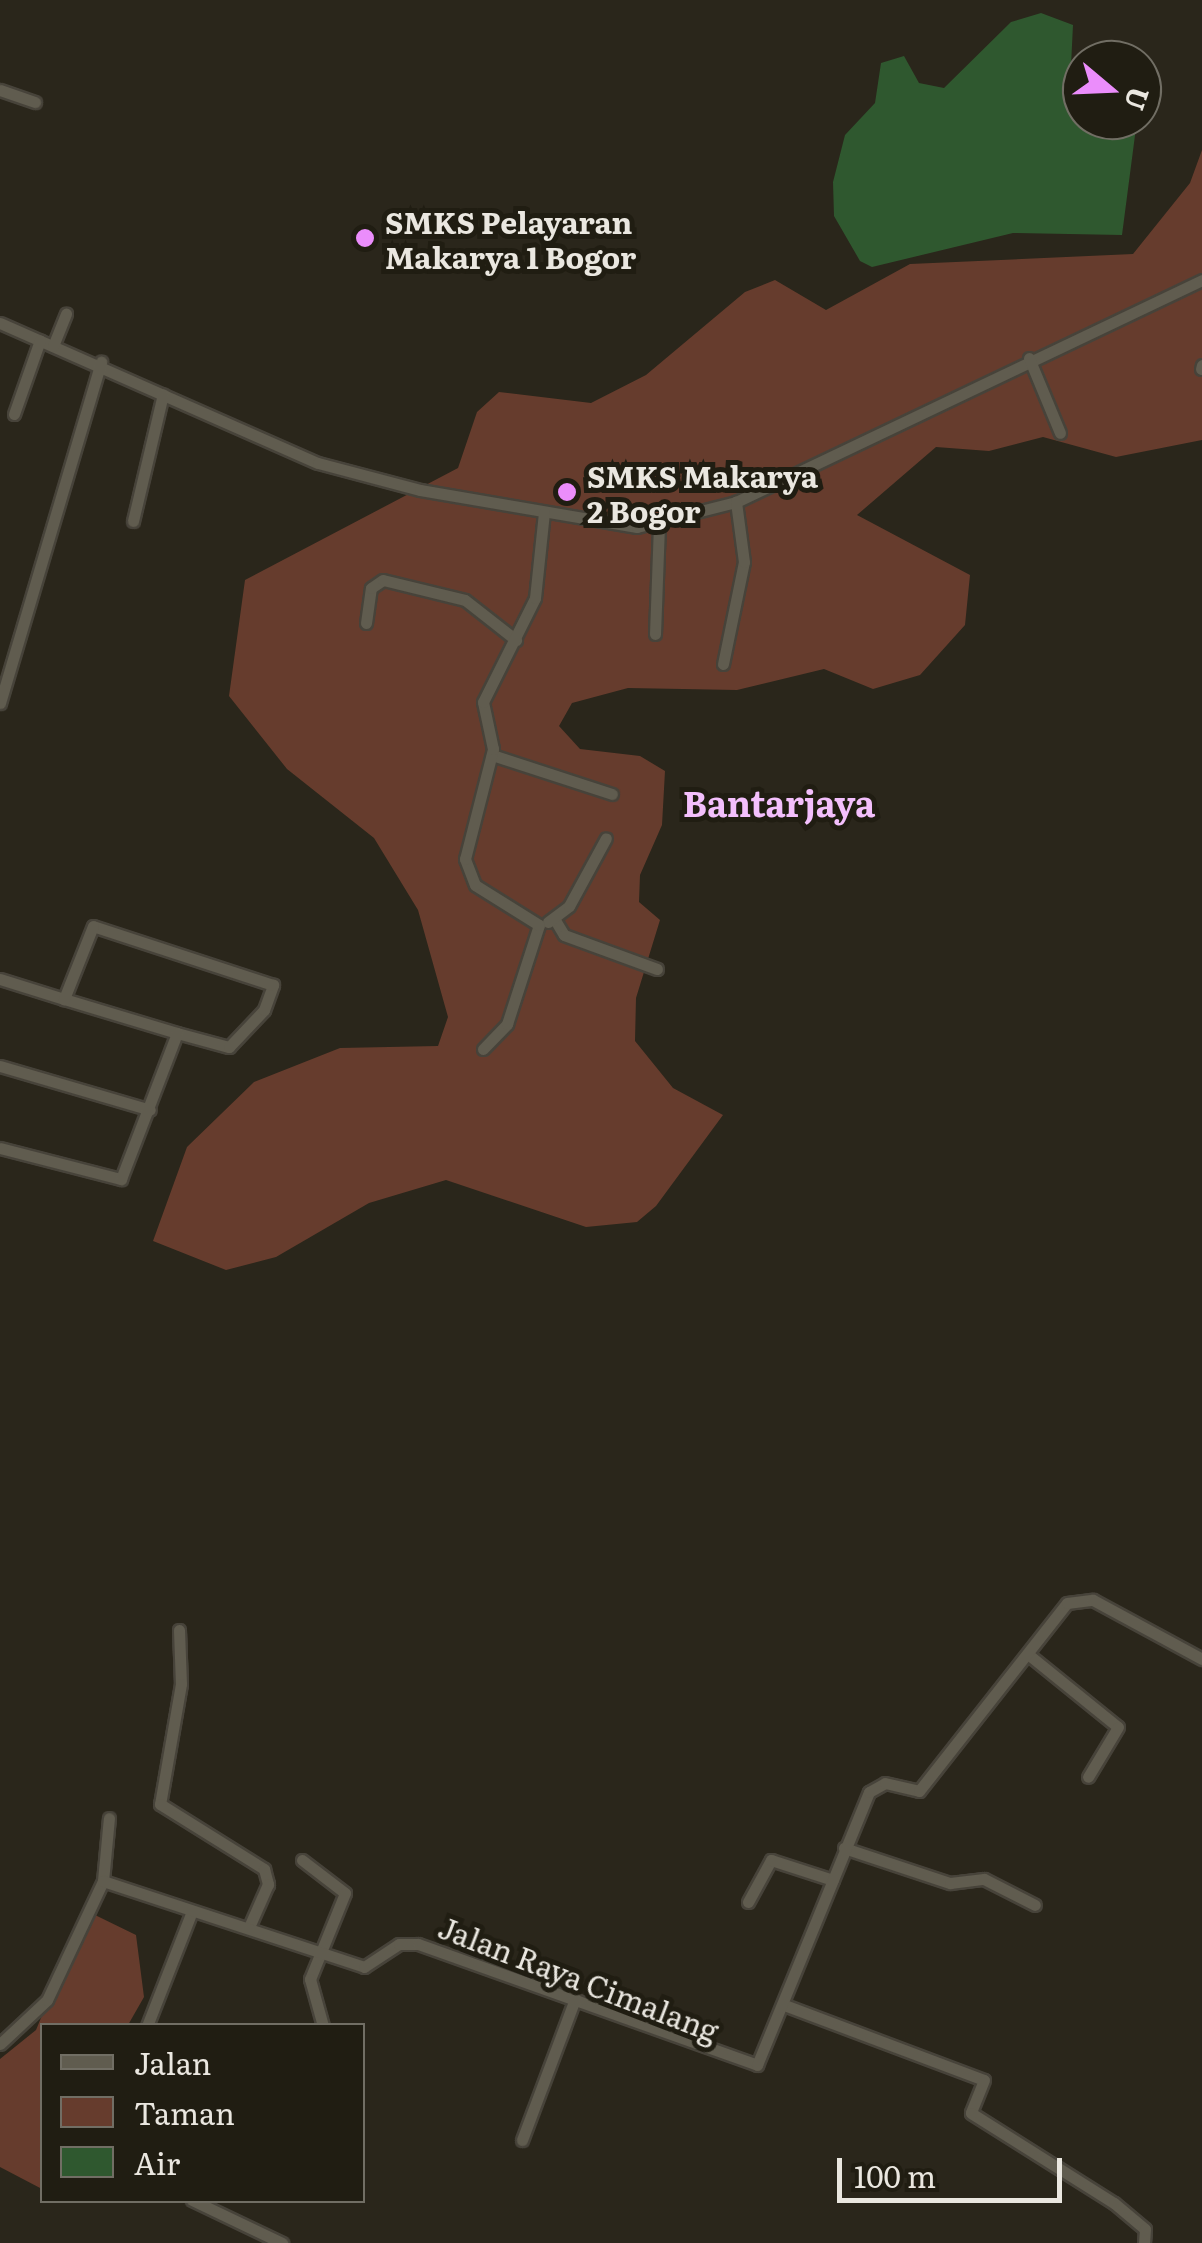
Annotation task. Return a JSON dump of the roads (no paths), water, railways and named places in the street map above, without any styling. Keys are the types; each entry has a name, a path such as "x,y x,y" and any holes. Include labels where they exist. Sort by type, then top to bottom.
{"street":[{"path":"0,90 35,102"},
{"path":"0,323 101,362 162,394 318,462 544,512 659,525 736,502 1029,358 1202,280"},
{"path":"53,346 66,313"},
{"path":"14,414 40,340"},
{"path":"1029,358 1060,433"},
{"path":"0,703 101,362"},
{"path":"133,521 162,394"},
{"path":"723,664 744,562 736,502"},
{"path":"540,925 467,874 466,843 492,755 484,702 535,598 544,512"},
{"path":"655,634 659,525"},
{"path":"366,623 371,588 384,580 464,600 516,640"},
{"path":"492,755 612,794"},
{"path":"540,925 555,920 606,838"},
{"path":"555,920 564,935 657,970"},
{"path":"483,1049 506,1024 540,925"},
{"path":"0,979 64,999 177,1034 234,1046 273,985 92,926 64,999"},
{"path":"0,1148 118,1180 150,1110 177,1034"},
{"path":"0,1066 150,1110"},
{"path":"1088,1777 1118,1726 1030,1655 1080,1596 1202,1658"},
{"path":"178,1630 181,1684 160,1804 264,1868 268,1884 250,1927"},
{"name":"Jalan Raya Cimalang","path":"103,1881 370,1968 399,1944 418,1944 575,1999 745,2066 767,2056 844,1848 869,1792 886,1784 920,1791 1030,1655"},
{"path":"0,2044 47,2000 103,1881 108,1818"},
{"path":"844,1848 950,1883 984,1878 1035,1905"},
{"path":"302,1860 346,1893 309,1985 323,2023"},
{"path":"748,1902 771,1860 832,1880"},
{"path":"149,2023 192,1911"},
{"path":"522,2140 575,1999"},
{"path":"787,2006 984,2080 971,2113 1114,2203 1145,2229 1144,2243"},
{"path":"198,2203 282,2243"}],"water":[{"path":"1041,13 1073,25 1072,40 1062,40 1062,140 1134,140 1122,235 1013,233 872,267 860,261 834,216 833,182 845,135 875,103 881,63 904,56 919,83 944,88 1011,22"}],"place":[{"name":"SMKS Pelayaran Makarya 1 Bogor","path":"365,238"},
{"name":"SMKS Makarya 2 Bogor","path":"567,492"}],"district":[{"name":"Bantarjaya","path":"779,802"}]}
